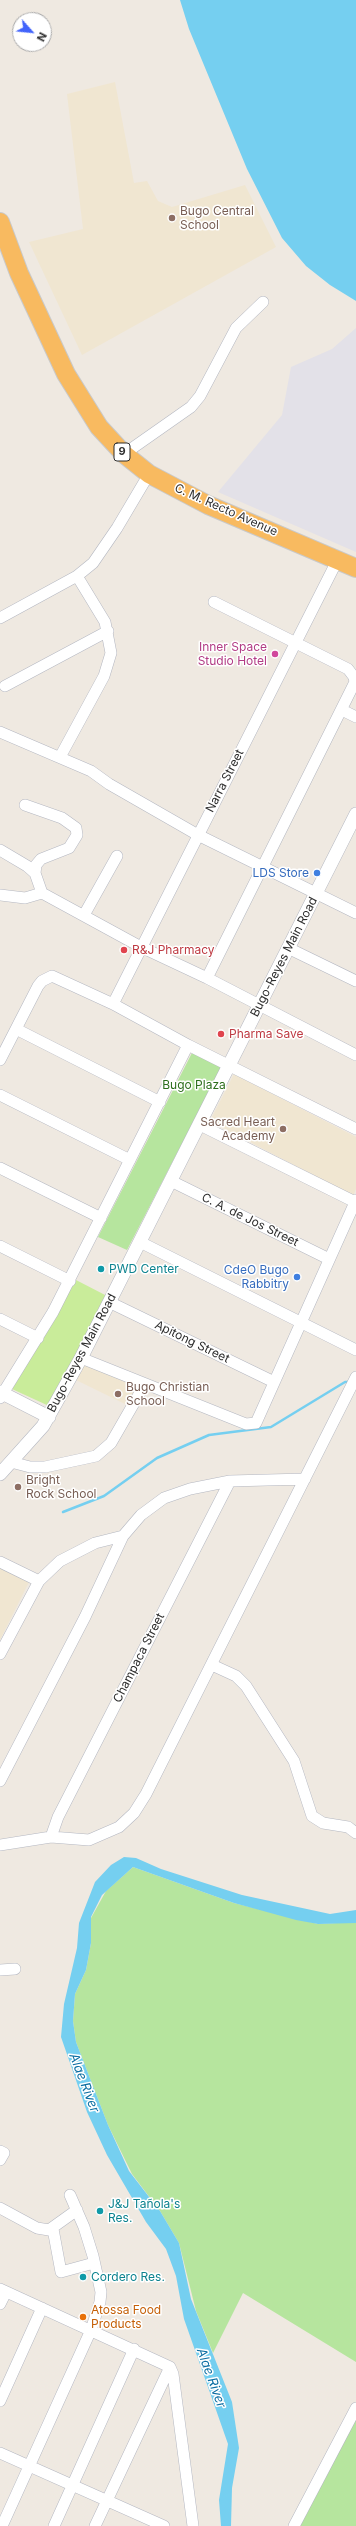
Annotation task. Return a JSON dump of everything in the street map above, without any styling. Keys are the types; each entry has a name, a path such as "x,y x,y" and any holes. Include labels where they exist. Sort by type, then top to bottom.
{"highway":[{"name":"C. M. Recto Avenue","path":"0,222 19,273 66,374 99,427 124,454 149,474 208,505 338,559 356,568"}],"street":[{"path":"124,454 191,407 200,396 236,328 263,302"},
{"path":"0,618 77,576 102,551 149,474"},
{"name":"Narra Street","path":"113,1004 338,559"},
{"path":"60,757 104,676 111,653 108,631 101,614 77,576"},
{"path":"207,978 261,866 355,682 352,672 296,642 214,602"},
{"path":"5,686 108,631"},
{"path":"342,710 356,717"},
{"path":"0,732 91,771 109,784 198,835 356,913"},
{"path":"25,805 62,818 76,828 77,835 70,848 41,859 36,865 35,873 42,893 141,947 207,978 356,1055"},
{"name":"Bugo-Reyes Main Road","path":"0,1474 34,1438 48,1417 81,1358 230,1066 315,893 356,814"},
{"path":"0,850 27,866 35,873"},
{"path":"84,915 116,856"},
{"path":"0,895 25,898 42,893"},
{"path":"288,948 356,981"},
{"path":"0,1060 38,986 42,980 52,976 113,1004 188,1045 356,1129"},
{"path":"16,1029 160,1102"},
{"path":"48,1417 1,1394 38,1338 70,1280 188,1045"},
{"path":"0,1095 130,1160"},
{"path":"81,1358 251,1425 260,1418 300,1322 355,1201 200,1124"},
{"path":"0,1168 101,1218"},
{"name":"C. A. de Jos Street","path":"171,1181 329,1260"},
{"path":"140,1242 356,1350"},
{"path":"0,1246 70,1280"},
{"name":"Apitong Street","path":"109,1302 274,1382"},
{"path":"0,1319 38,1338"},
{"path":"0,1845 51,1837 89,1840 119,1827 134,1813 146,1794 212,1665 353,1382"},
{"path":"10,1462 30,1467 45,1466 96,1456 115,1438 145,1384"},
{"path":"0,1781 85,1617 123,1536 141,1515 164,1498 190,1489 230,1481 305,1479"},
{"name":"Champaca Street","path":"51,1837 58,1817 230,1481"},
{"path":"0,1654 39,1581 60,1561 78,1550 123,1536"},
{"path":"0,1562 39,1581"},
{"path":"212,1665 236,1676 246,1686 294,1761 312,1816 323,1823 348,1827 356,1833"},
{"path":"0,1970 15,1969"},
{"path":"0,2151 4,2153 0,2160"},
{"path":"2,2526 91,2330 100,2302 101,2292 94,2263 77,2210 70,2195"},
{"path":"0,2208 37,2228 53,2229 77,2210"},
{"path":"53,2229 61,2272 94,2263"},
{"path":"0,2304 3,2291 134,2349 170,2367 173,2374 194,2526"},
{"path":"0,2401 42,2308"},
{"path":"54,2526 74,2485 134,2349"},
{"path":"95,2526 170,2367"},
{"path":"294,2526 356,2408"},
{"path":"0,2452 30,2464 108,2500 141,2522 164,2526"}],"shaded area":[{"name":"Bugo Central School","path":"115,82 134,183 147,181 158,201 172,207 245,185 276,247 82,355 29,242 83,229 67,94"},
{"path":"356,328 356,552 218,492 282,415 291,367 332,349"},
{"name":"Sacred Heart Academy","path":"234,1074 356,1137 356,1189 353,1196 210,1121"},
{"name":"Bugo Christian School","path":"86,1361 138,1383 127,1405 76,1380"},
{"path":"0,1567 29,1582 0,1640"}],"green space":[{"name":"Bugo Plaza","path":"194,1049 223,1064 127,1250 98,1237"},
{"path":"76,1280 107,1296 49,1406 12,1389"},
{"path":"133,1867 234,1903 318,1924 356,1922 356,2362 243,2293 213,2353 196,2311 179,2243 160,2211 132,2174 108,2125 76,2042 73,2021 75,1994 86,1970 91,1943 91,1918 106,1891"},
{"path":"356,2413 356,2526 300,2526"}],"water":[{"path":"180,0 356,0 356,301 330,285 306,266 282,238 247,169 189,29"},
{"name":"Alae River","path":"124,1857 136,1858 161,1869 242,1895 330,1914 356,1910 356,1923 318,1924 296,1920 234,1903 133,1867 102,1895 91,1917 91,1943 86,1970 75,1994 73,2021 76,2042 108,2125 129,2171 160,2211 179,2243 191,2299 232,2402 239,2448 232,2488 231,2526 221,2526 219,2500 228,2444 184,2319 176,2276 166,2249 146,2222 107,2155 87,2112 61,2037 64,2004 77,1948 79,1923 95,1882 111,1865"}],"waterway":[{"path":"63,1512 104,1496 157,1458 209,1435 271,1427 345,1382 349,1382"}],"place":[{"name":"Bugo Central School","path":"172,218"},
{"name":"Inner Space Studio Hotel","path":"275,654"},
{"name":"LDS Store","path":"317,873"},
{"name":"R&J Pharmacy","path":"124,950"},
{"name":"Pharma Save","path":"221,1034"},
{"name":"Sacred Heart Academy","path":"283,1129"},
{"name":"PWD Center","path":"101,1269"},
{"name":"CdeO Bugo Rabbitry","path":"297,1277"},
{"name":"Bugo Christian School","path":"118,1394"},
{"name":"Bright Rock School","path":"18,1487"},
{"name":"J&J Tañola's Res.","path":"100,2211"},
{"name":"Cordero Res.","path":"83,2277"},
{"name":"Atossa Food Products","path":"83,2317"}]}
